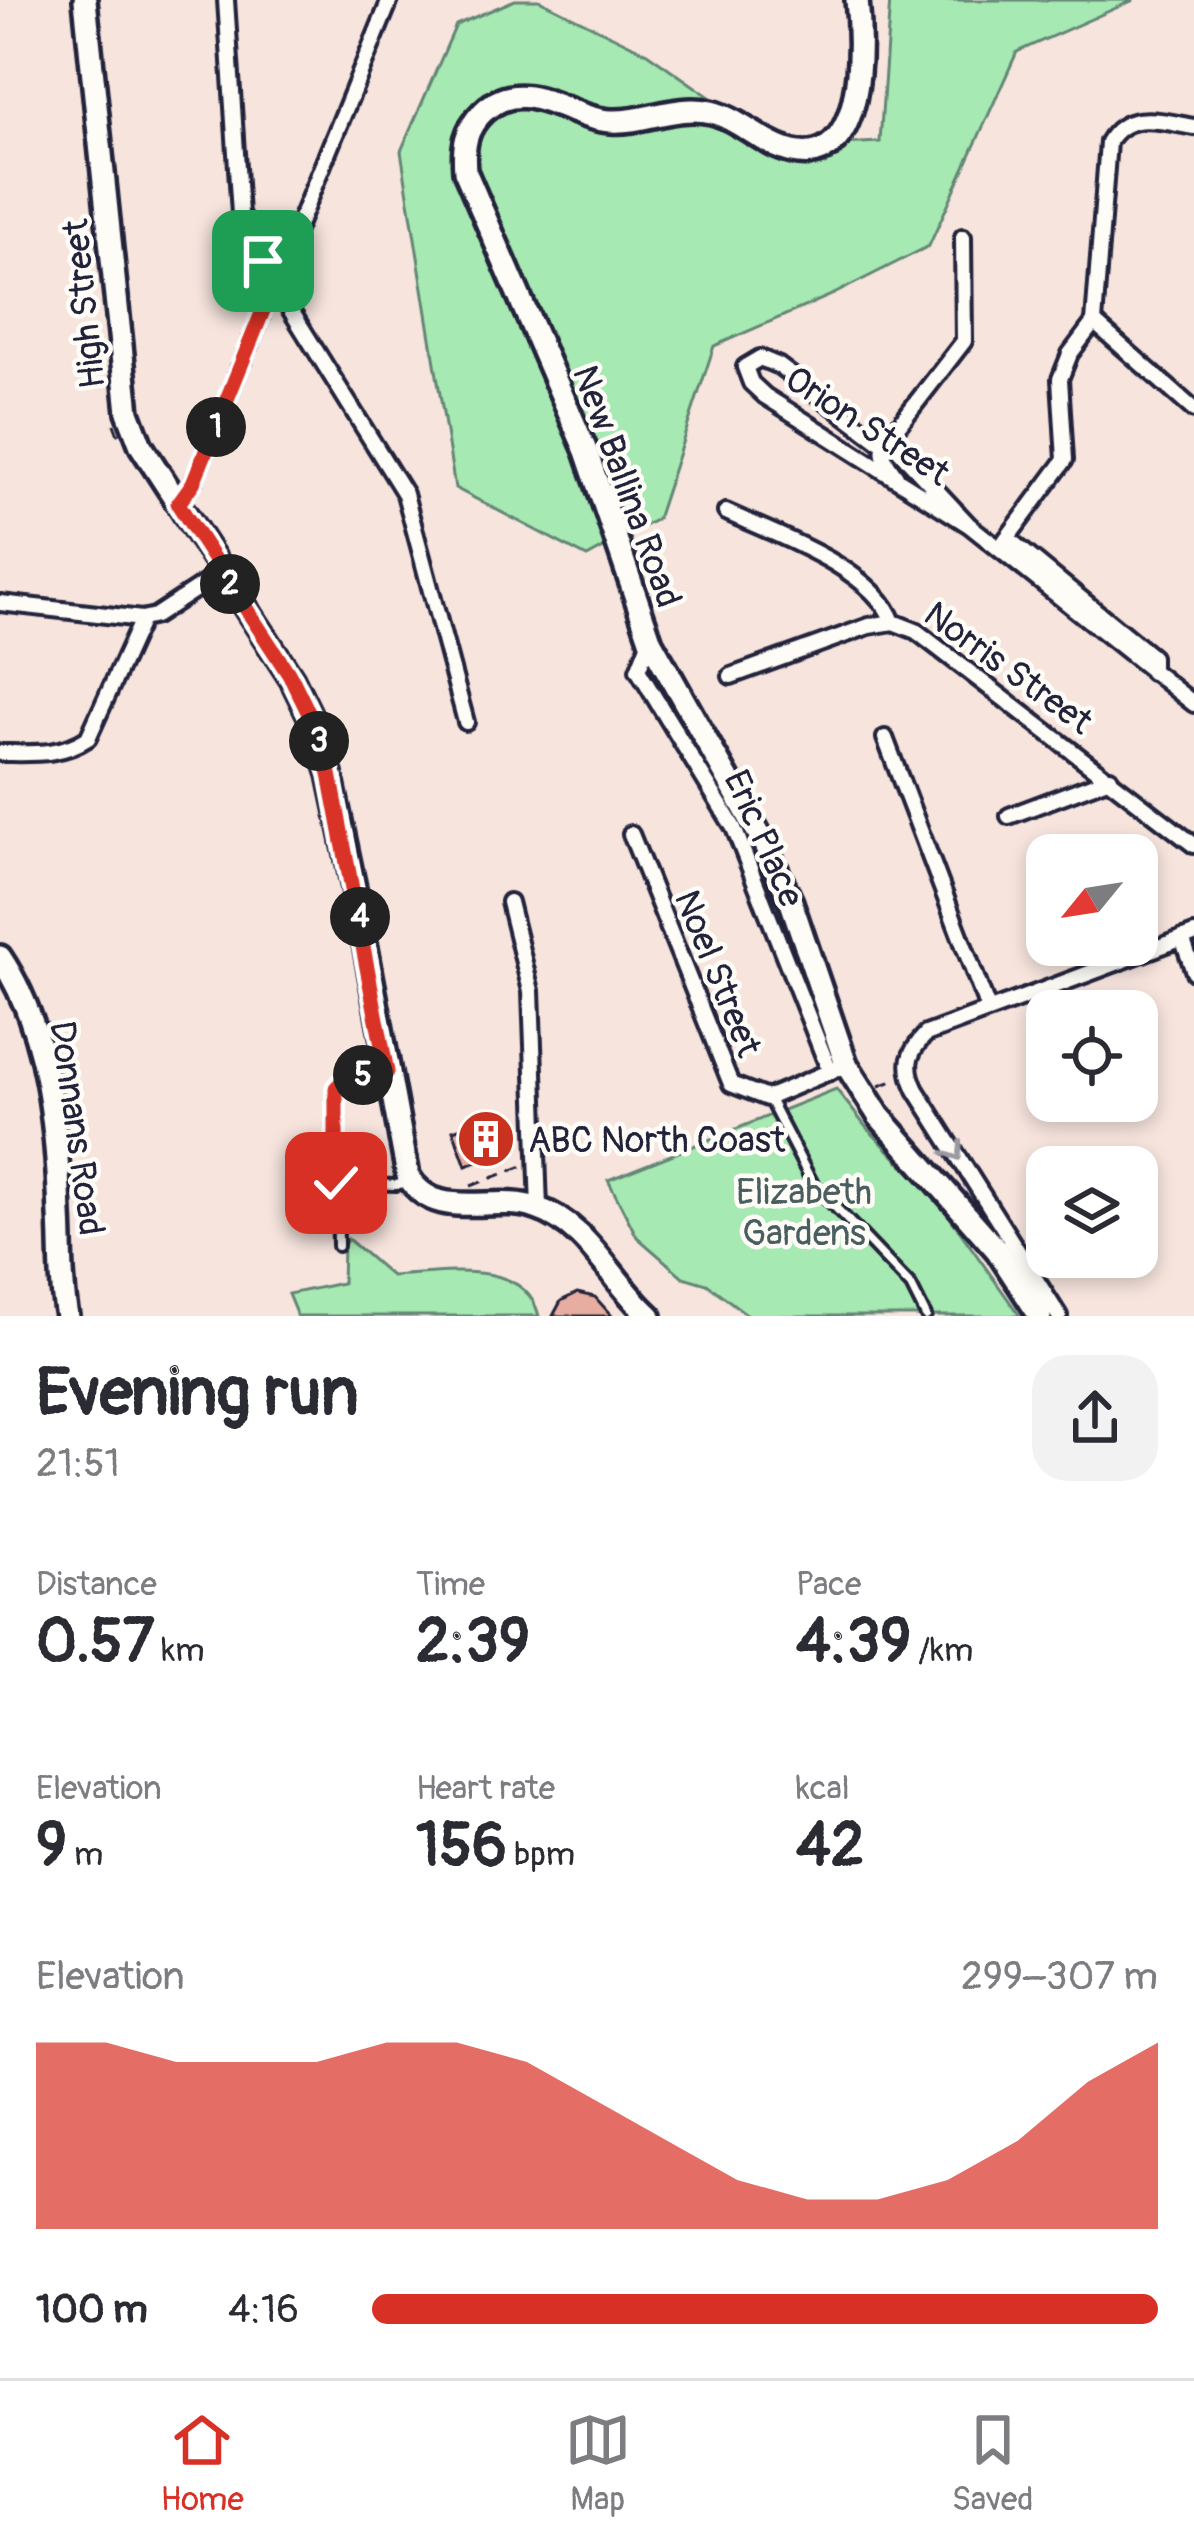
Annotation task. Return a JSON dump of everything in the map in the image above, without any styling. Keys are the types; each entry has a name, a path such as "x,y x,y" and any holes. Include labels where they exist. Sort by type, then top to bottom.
{"street":[{"name":"High Street","path":"85,0 128,412 136,437 292,679 317,734 330,774 410,1180"},
{"path":"226,0 237,199 249,238 405,494 466,722"},
{"path":"178,504 193,483 390,0"},
{"name":"New Ballina Road","path":"857,0 857,74 846,128 839,138 815,152 789,151 711,112 681,110 612,122 534,96 496,102 468,130 463,149 472,192 586,451 650,640 764,842 790,902 838,1068 998,1250 1040,1316"},
{"path":"1003,543 1065,460 1060,379 1070,354 1094,322 1108,142 1131,121 1194,127"},
{"path":"901,483 885,462 885,443 964,341 963,237"},
{"path":"1094,322 1194,410"},
{"name":"Orion Street","path":"969,525 895,446 779,366 760,358 745,368 751,383 765,396 901,483 969,525 1003,543 1194,704"},
{"name":"Norris Street","path":"726,512 854,575 882,600 893,622 916,632 1194,844"},
{"path":"0,603 142,620 222,572"},
{"path":"0,753 63,750 88,738 142,620"},
{"path":"731,676 869,626 893,622"},
{"path":"885,738 988,1009"},
{"path":"1009,816 1110,778"},
{"name":"Noel Street","path":"632,834 731,1084 768,1097 838,1068"},
{"path":"509,902 531,991 538,1208"},
{"path":"1059,1316 916,1090 907,1066 912,1049 926,1034 1188,936 1194,972"},
{"name":"Donnans Road","path":"0,957 24,998 38,1039 56,1152 68,1316"},
{"path":"410,1180 437,1202 516,1203 562,1220 650,1316"}],"lane":[{"path":"338,1246 336,1088 346,1078 387,1072"},
{"path":"768,1097 813,1184 911,1286 926,1316"},
{"path":"336,1183 396,1185 410,1180"}],"path":[{"path":"876,1087 905,1076"},
{"path":"464,1192 514,1168 531,1167"}],"green space":[{"path":"515,0 539,0 647,53 781,147 880,142 890,0 1134,0 1017,52 929,246 714,346 657,519 587,557 455,488 401,151 456,25"},
{"name":"Elizabeth Gardens","path":"836,1089 939,1202 1020,1316 749,1316 707,1284 683,1277 637,1237 608,1180"},
{"path":"348,1239 391,1276 455,1272 498,1276 530,1297 539,1316 297,1316 288,1294 342,1283 343,1246"}],"building":[{"name":"ABC North Coast","path":"506,1112 518,1147 466,1166 453,1130"},
{"path":"577,1293 595,1297 612,1316 553,1316 561,1301"}],"place":[{"name":"ABC North Coast","path":"486,1139"}],"route":[{"path":"263,261 275,281 193,483 178,504 304,699 330,774 387,1072 346,1078 336,1088 336,1183"}]}
